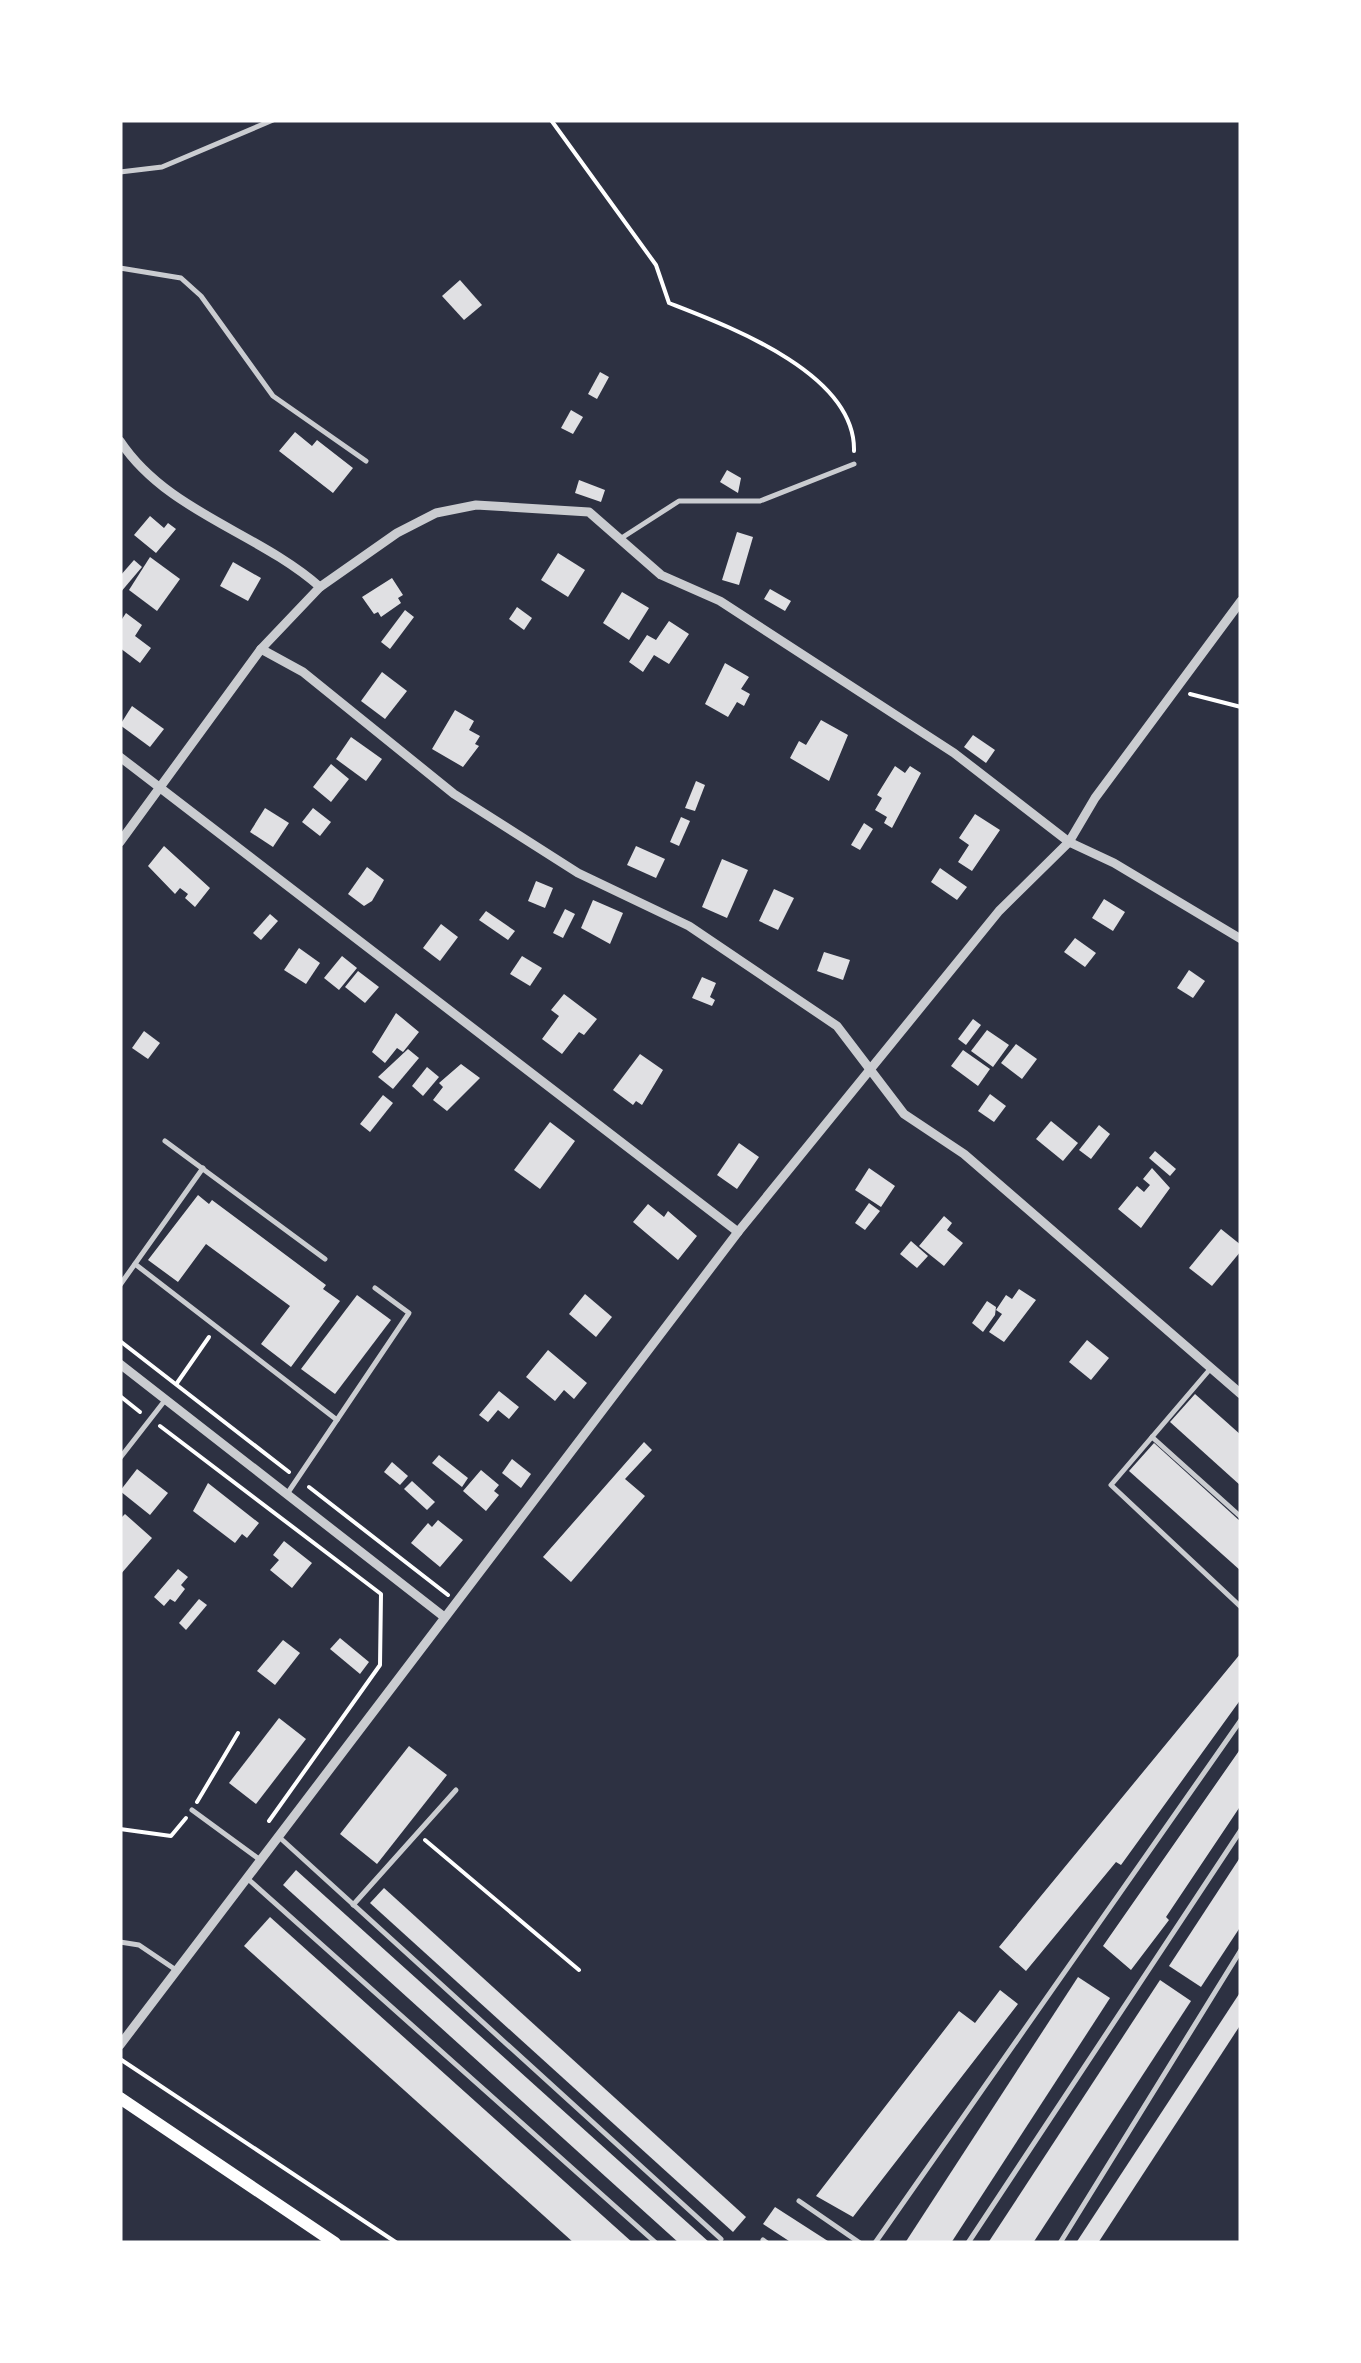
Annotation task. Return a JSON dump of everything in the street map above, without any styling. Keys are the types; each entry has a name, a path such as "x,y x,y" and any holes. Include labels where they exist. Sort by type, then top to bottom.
{"main road":[{"path":"120,2098 335,2243"}],"street":[{"path":"120,441 138,467 189,505 296,566 320,587"},
{"path":"120,842 262,649 320,587 398,533 436,513 476,505 589,512 661,575 720,600 954,753 1069,842 1114,863 1241,939"},
{"path":"120,2045 738,1232 999,911 1069,842 1095,798 1241,601"},
{"path":"262,649 304,672 454,794 578,873 689,926 787,988 836,1026 904,1114 964,1154 1241,1394"},
{"path":"120,757 738,1232"},
{"path":"120,1364 444,1616"}],"lane":[{"path":"120,172 162,167 272,120"},
{"path":"120,268 181,278 201,296 273,396 366,461"},
{"path":"620,540 678,501 760,501 854,464"},
{"path":"166,1140 326,1259"},
{"path":"120,1285 202,1168"},
{"path":"135,1264 337,1420"},
{"path":"287,1494 409,1314 375,1288"},
{"path":"1211,1368 1112,1485 1241,1607"},
{"path":"120,1458 166,1399"},
{"path":"1152,1437 1241,1516"},
{"path":"875,2243 1241,1720"},
{"path":"353,1905 456,1790"},
{"path":"192,1810 259,1859"},
{"path":"968,2243 1241,1830"},
{"path":"278,1836 720,2239"},
{"path":"246,1877 656,2243"},
{"path":"120,1942 139,1945 176,1970"},
{"path":"1060,2243 1241,1950"},
{"path":"799,2201 860,2243"}],"path":[{"path":"551,120 656,265 668,303 741,331 804,369 836,404 854,435 854,464"},
{"path":"1176,690 1241,707"},
{"path":"166,1399 217,1327"},
{"path":"120,1396 381,1594 380,1665 248,1851"},
{"path":"418,1834 579,1970"},
{"path":"120,2060 397,2243"}],"building":[{"path":"460,280 482,305 464,320 442,296"},
{"path":"600,372 609,377 597,399 588,394"},
{"path":"571,410 583,417 573,434 561,428"},
{"path":"295,432 312,446 317,440 353,468 333,493 279,451"},
{"path":"727,470 741,478 738,493 720,482"},
{"path":"579,480 605,490 601,502 575,493"},
{"path":"150,516 164,528 168,523 176,529 156,553 134,535"},
{"path":"737,532 753,537 739,585 722,580"},
{"path":"558,553 585,570 568,597 541,580"},
{"path":"150,557 180,579 157,611 129,590"},
{"path":"134,560 142,567 120,593 120,576"},
{"path":"233,562 261,578 248,601 220,586"},
{"path":"392,578 403,595 398,598 401,603 381,617 378,612 374,614 362,597"},
{"path":"770,589 791,601 785,611 764,599"},
{"path":"622,592 649,608 629,640 603,623"},
{"path":"517,607 532,618 524,630 509,619"},
{"path":"405,610 414,617 390,649 381,642"},
{"path":"126,613 142,625 135,636 151,648 140,663 120,648 120,622"},
{"path":"669,621 689,634 669,664 654,655 643,672 629,662 647,635 656,640"},
{"path":"725,663 749,677 741,689 750,694 744,706 737,702 728,717 705,704"},
{"path":"382,672 407,691 385,719 361,701"},
{"path":"132,706 164,729 150,747 120,725"},
{"path":"455,710 474,721 469,730 480,736 475,744 479,746 463,767 432,749"},
{"path":"821,720 848,735 829,781 790,758 799,741 806,745"},
{"path":"973,735 995,750 986,763 964,747"},
{"path":"351,737 382,759 366,781 336,759"},
{"path":"331,764 349,779 331,802 313,787"},
{"path":"895,766 905,773 910,766 921,773 892,828 884,823 887,817 875,810 882,798 877,795"},
{"path":"696,781 705,785 695,811 685,808"},
{"path":"265,808 289,823 273,847 250,832"},
{"path":"313,808 331,822 320,836 302,822"},
{"path":"975,814 1000,830 972,871 958,862 969,845 959,838"},
{"path":"681,817 690,821 679,846 670,842"},
{"path":"864,823 873,829 860,850 851,845"},
{"path":"164,846 210,888 195,907 185,898 188,894 180,888 175,894 148,866"},
{"path":"636,846 665,859 656,878 627,865"},
{"path":"722,859 748,870 727,918 702,907"},
{"path":"367,867 384,880 372,901 364,906 348,894"},
{"path":"940,868 967,887 957,900 931,882"},
{"path":"536,881 553,888 545,908 528,901"},
{"path":"774,889 794,898 778,930 759,921"},
{"path":"1104,899 1125,912 1113,931 1092,918"},
{"path":"593,900 623,913 610,944 581,928"},
{"path":"565,909 575,914 563,938 553,933"},
{"path":"486,911 515,931 508,940 479,920"},
{"path":"270,914 278,921 261,940 253,933"},
{"path":"441,924 458,937 440,961 423,948"},
{"path":"1075,938 1096,953 1085,967 1064,952"},
{"path":"299,948 320,963 306,984 284,970"},
{"path":"824,952 850,960 843,980 817,971"},
{"path":"342,956 357,968 339,990 324,978"},
{"path":"522,956 542,968 530,986 510,974"},
{"path":"1189,970 1205,981 1193,998 1177,988"},
{"path":"358,971 379,987 365,1003 345,987"},
{"path":"702,977 716,983 710,997 715,1000 712,1006 692,998"},
{"path":"564,994 597,1019 584,1035 579,1032 562,1054 542,1039 559,1016 551,1010"},
{"path":"396,1013 419,1032 403,1052 397,1048 385,1063 372,1052"},
{"path":"973,1019 981,1025 966,1045 958,1039"},
{"path":"987,1030 1009,1045 993,1067 971,1051"},
{"path":"144,1031 160,1043 148,1059 132,1048"},
{"path":"1016,1044 1037,1059 1022,1079 1001,1063"},
{"path":"408,1049 419,1058 393,1089 378,1077"},
{"path":"963,1050 990,1069 978,1086 951,1066"},
{"path":"640,1054 663,1070 642,1105 636,1101 633,1105 613,1090"},
{"path":"461,1064 480,1078 447,1111 433,1100 443,1087 439,1083"},
{"path":"427,1067 439,1077 423,1096 412,1086"},
{"path":"990,1094 1006,1106 994,1122 978,1111"},
{"path":"383,1095 393,1103 370,1132 360,1124"},
{"path":"1051,1121 1078,1143 1063,1161 1036,1139"},
{"path":"550,1122 575,1141 540,1189 514,1170"},
{"path":"1099,1125 1110,1134 1091,1159 1079,1150"},
{"path":"739,1143 759,1157 737,1189 717,1175"},
{"path":"1155,1151 1176,1169 1170,1176 1149,1158"},
{"path":"869,1168 895,1186 881,1207 855,1190"},
{"path":"1152,1168 1170,1188 1141,1228 1118,1209 1137,1186 1144,1192 1150,1185 1143,1179"},
{"path":"198,1195 209,1204 212,1200 326,1285 323,1289 340,1301 291,1367 261,1344 290,1306 206,1244 178,1282 148,1260"},
{"path":"869,1203 880,1211 865,1230 855,1223"},
{"path":"648,1204 664,1217 668,1211 697,1236 678,1260 633,1222"},
{"path":"944,1216 952,1223 947,1230 963,1243 944,1266 919,1246"},
{"path":"1221,1229 1241,1245 1241,1251 1212,1286 1189,1268"},
{"path":"911,1241 928,1256 917,1268 900,1254"},
{"path":"1019,1289 1036,1300 1004,1342 989,1332 1002,1314 996,1310 1006,1295 1012,1299"},
{"path":"585,1294 612,1317 596,1337 569,1314"},
{"path":"357,1295 391,1320 335,1394 301,1369"},
{"path":"987,1301 996,1307 995,1315 983,1332 972,1323"},
{"path":"1087,1340 1109,1358 1091,1380 1069,1362"},
{"path":"548,1350 587,1383 574,1399 564,1390 555,1401 526,1377"},
{"path":"499,1391 519,1407 509,1419 498,1410 488,1422 479,1415"},
{"path":"1195,1394 1241,1435 1241,1486 1170,1422"},
{"path":"644,1442 652,1450 625,1479 645,1496 571,1582 543,1557"},
{"path":"1154,1443 1241,1522 1241,1571 1129,1471"},
{"path":"439,1455 468,1478 462,1487 432,1463"},
{"path":"512,1459 531,1474 521,1488 502,1473"},
{"path":"392,1462 408,1476 400,1485 384,1472"},
{"path":"137,1469 168,1493 150,1515 120,1491"},
{"path":"481,1470 499,1485 494,1491 499,1495 486,1511 463,1491"},
{"path":"412,1481 435,1502 427,1510 404,1489"},
{"path":"208,1483 259,1523 247,1538 242,1534 235,1543 193,1511"},
{"path":"125,1514 152,1538 120,1575 120,1519"},
{"path":"438,1520 463,1540 440,1567 411,1543 428,1523 432,1527"},
{"path":"284,1541 312,1563 292,1588 270,1570 279,1560 273,1555"},
{"path":"178,1569 188,1577 181,1585 185,1589 175,1602 170,1599 164,1606 154,1597"},
{"path":"199,1599 207,1605 186,1630 179,1623"},
{"path":"340,1638 369,1662 360,1674 330,1649"},
{"path":"283,1640 300,1653 275,1685 257,1671"},
{"path":"1241,1653 1241,1699 1121,1865 1116,1862 1026,1971 999,1947"},
{"path":"279,1718 306,1739 256,1804 229,1783"},
{"path":"409,1746 447,1775 377,1864 340,1834"},
{"path":"1241,1748 1241,1805 1166,1917 1169,1920 1131,1970 1103,1946"},
{"path":"1241,1856 1241,1926 1201,1987 1169,1966"},
{"path":"296,1870 710,2243 679,2243 283,1885"},
{"path":"384,1888 746,2217 733,2232 370,1903"},
{"path":"270,1917 633,2243 574,2243 244,1946"},
{"path":"1078,1977 1110,1998 951,2243 905,2243"},
{"path":"1160,1980 1191,2001 1033,2243 988,2243"},
{"path":"1000,1990 1018,2004 853,2217 816,2196 959,2011 975,2023"},
{"path":"1241,1991 1241,2024 1098,2243 1076,2243"},
{"path":"775,2207 831,2243 792,2243 763,2224"}]}
